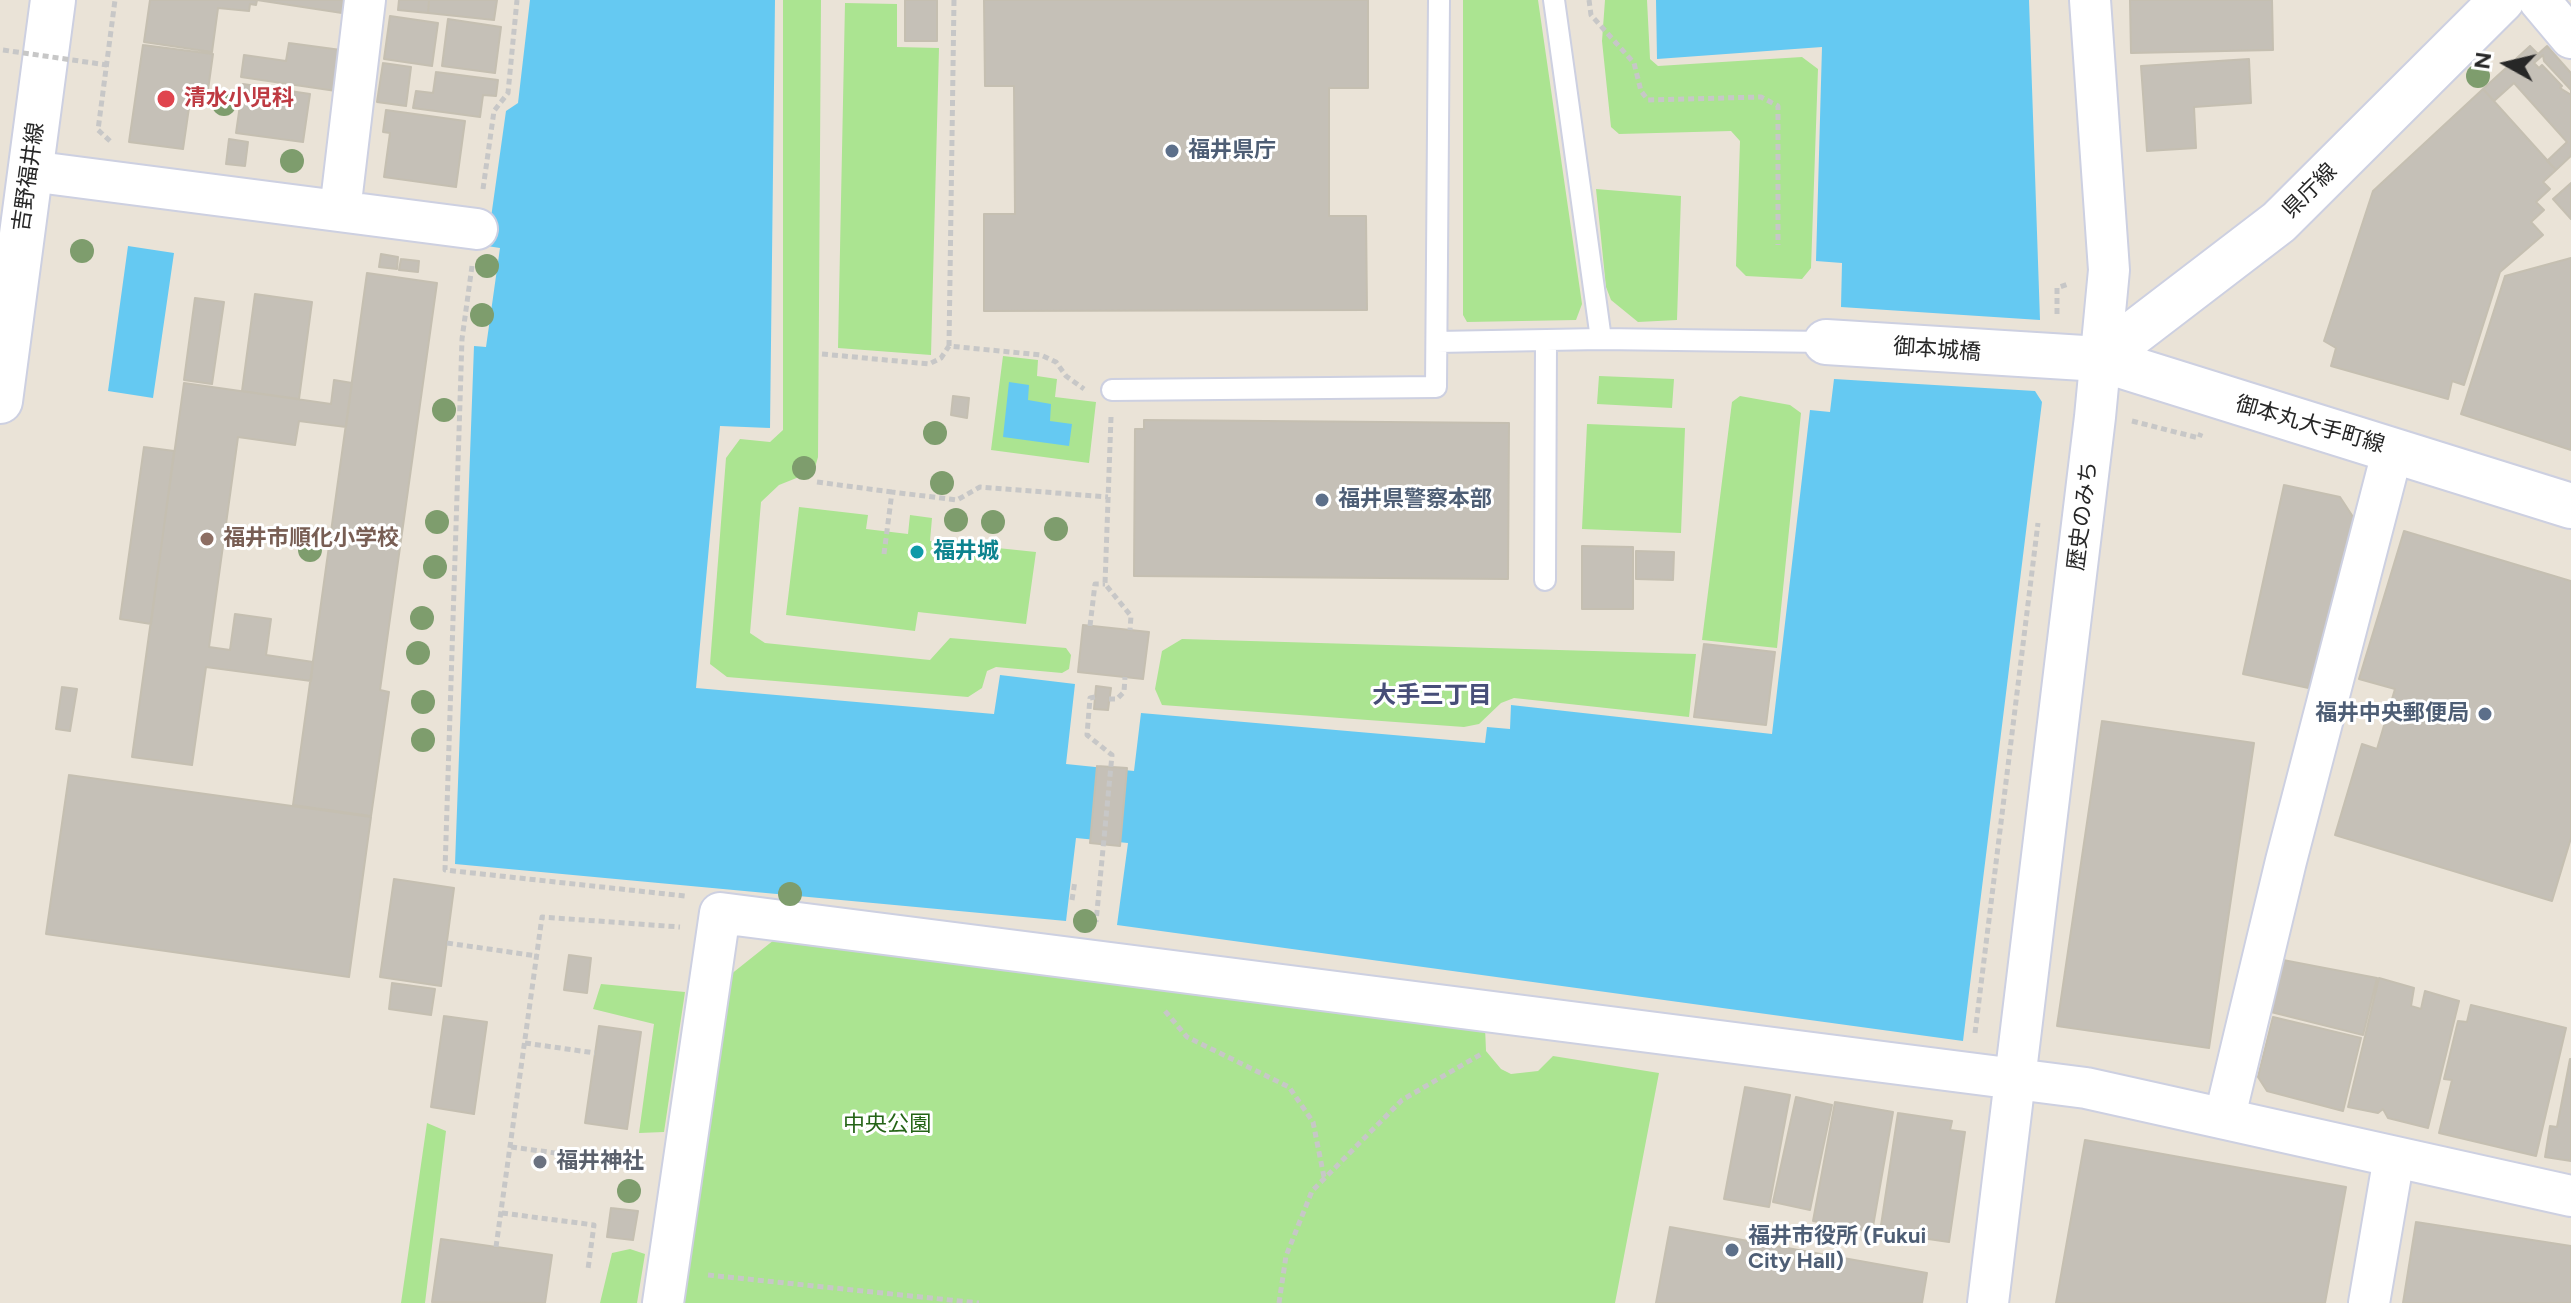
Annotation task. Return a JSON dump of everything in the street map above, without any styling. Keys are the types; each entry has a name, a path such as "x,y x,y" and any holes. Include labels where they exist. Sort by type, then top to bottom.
{"main road":[{"name":"吉野福井線","path":"0,401 12,219 30,171 53,0"},
{"name":"県庁線","path":"2100,359 2279,222 2502,0"},
{"name":"御本城橋","path":"1826,342 2052,358"},
{"name":"御本丸大手町線","path":"2052,358 2100,359 2571,506"}],"street":[{"path":"340,211 365,0"},
{"name":"歴史のみち","path":"1988,1303 2109,270 2090,0"},
{"path":"2539,0 2571,38"},
{"path":"30,171 477,229"},
{"path":"2225,1116 2289,846 2393,449"},
{"path":"665,1287 720,913 1091,958 2086,1088 2225,1116 2571,1196"},
{"path":"2369,1303 2394,1157"}],"lane":[{"path":"1112,390 1436,387 1439,0"},
{"path":"1554,0 1601,339"},
{"path":"1437,342 1601,339 1826,342"},
{"path":"1545,580 1546,342"}],"path":[{"path":"111,142 98,130 115,0"},
{"path":"517,0 508,93 494,111 462,339 445,870 692,897"},
{"path":"822,354 929,364 941,358 949,346 954,0"},
{"path":"1589,0 1591,15 1634,63 1641,91 1648,100 1761,97 1778,106 1778,245"},
{"path":"3,50 107,65"},
{"path":"2052,358 2057,288 2109,270"},
{"path":"949,346 1041,355 1056,362 1082,388 1112,390 1105,584 1131,616 1130,630"},
{"path":"817,482 957,500 980,487 1108,497"},
{"path":"884,554 892,492"},
{"path":"1974,1040 2040,508"},
{"path":"1090,626 1095,584 1105,584"},
{"path":"1109,699 1117,699 1124,692 1125,677"},
{"path":"1091,958 1112,767 1112,755 1087,735 1090,698 1095,697"},
{"path":"1072,900 1075,881"},
{"path":"496,1247 542,917 718,929"},
{"path":"447,943 537,956"},
{"path":"1151,967 1159,1004 1187,1037 1289,1087 1313,1122 1325,1178"},
{"path":"1279,1303 1286,1256 1312,1191 1402,1100 1513,1035 1518,1016"},
{"path":"525,1043 595,1053"},
{"path":"511,1147 682,1170"},
{"path":"502,1213 594,1225 588,1269"},
{"path":"665,1287 979,1303"}],"green space":[{"path":"783,0 821,0 818,457 814,471 779,485 761,502 750,633 765,643 930,660 950,638 1066,648 1071,655 1069,669 1062,673 996,667 987,671 982,688 968,697 727,677 710,664 726,458 740,439 770,442 783,430"},
{"path":"1463,0 1538,0 1582,304 1576,320 1467,322 1463,315"},
{"path":"1605,0 1647,0 1650,59 1658,66 1802,57 1818,69 1811,268 1802,279 1746,276 1736,266 1740,141 1731,131 1619,134 1611,127 1602,41"},
{"path":"845,3 897,4 897,47 939,48 931,355 838,348"},
{"path":"1596,189 1681,196 1677,320 1638,322 1611,300 1606,287"},
{"path":"1003,356 1038,360 1037,376 1057,379 1055,397 1096,402 1089,463 991,450"},
{"path":"1599,376 1674,379 1672,408 1597,404"},
{"path":"1740,396 1790,405 1801,413 1777,648 1702,640 1732,402"},
{"path":"1587,424 1685,428 1681,533 1582,529"},
{"path":"799,507 868,515 866,529 908,534 910,515 932,518 930,541 1036,552 1026,624 918,612 915,631 786,615"},
{"path":"1182,639 1696,654 1689,717 1514,698 1501,703 1479,724 1464,727 1162,705 1155,689 1162,651"},
{"name":"中央公園","path":"784,932 1485,1027 1486,1051 1501,1069 1511,1074 1538,1071 1553,1056 1659,1073 1615,1303 681,1303 730,975"},
{"path":"601,984 685,992 664,1132 639,1133 654,1024 593,1009"},
{"path":"427,1123 446,1131 425,1303 401,1303"},
{"path":"630,1249 645,1254 637,1303 600,1303 612,1253"}],"water":[{"path":"530,0 775,0 770,428 720,426 696,688 994,714 1000,675 1075,684 1066,764 1134,771 1141,713 1485,743 1487,727 1510,729 1511,705 1772,734 1810,410 1830,412 1834,379 2035,391 2042,402 1963,1041 1117,925 1128,843 1076,838 1066,921 455,864 474,346 486,347 500,248 487,246 506,111 518,103"},
{"path":"1656,0 2029,0 2040,320 1841,307 1842,263 1816,261 1822,47 1657,59"},
{"path":"128,246 174,253 153,398 108,391"},
{"path":"1009,382 1029,385 1028,400 1051,404 1050,421 1072,424 1069,446 1003,437"}],"building":[{"path":"150,0 257,0 256,5 250,4 249,11 218,8 212,52 144,42"},
{"path":"257,0 343,0 342,13"},
{"path":"399,0 429,0 428,13 398,10"},
{"path":"429,0 497,0 494,20 428,13"},
{"path":"905,0 937,0 937,41 905,41"},
{"name":"福井県庁","path":"984,0 1368,0 1368,88 1329,88 1329,216 1366,216 1367,310 984,311 984,214 1015,214 1014,86 985,86"},
{"path":"2130,0 2272,0 2273,50 2131,53"},
{"path":"390,16 438,23 432,66 384,59"},
{"path":"448,19 501,27 495,73 442,66"},
{"path":"289,43 341,50 336,91 241,77 244,55 286,61"},
{"path":"143,45 213,54 208,90 192,87 183,149 129,142"},
{"path":"2530,46 2538,54 2547,46 2571,73 2571,156 2556,170 2483,89"},
{"path":"2543,55 2544,61 2571,90 2571,95 2560,88 2562,86 2542,65 2539,68 2534,63"},
{"path":"2249,59 2251,103 2194,107 2196,148 2147,151 2141,66"},
{"path":"383,63 411,67 406,106 377,102"},
{"path":"436,72 498,80 496,96 483,95 480,117 413,108 416,91 433,93"},
{"path":"2514,83 2567,142 2547,161 2556,170 2543,182 2550,189 2536,202 2544,210 2531,222 2543,235 2500,272 2464,385 2452,381 2448,399 2331,366 2336,348 2324,341 2373,191 2483,89 2494,101"},
{"path":"243,84 310,94 303,142 236,133"},
{"path":"386,110 465,121 456,187 384,177 390,133 383,132"},
{"path":"229,139 248,142 245,166 226,164"},
{"path":"2571,183 2571,219 2553,199"},
{"path":"381,254 398,257 397,269 379,267"},
{"path":"2571,258 2571,450 2461,414 2505,276"},
{"path":"401,259 419,261 418,272 399,270"},
{"path":"367,273 437,283 380,690 389,692 371,816 293,805"},
{"path":"255,294 312,302 299,399 242,391"},
{"path":"195,298 224,302 212,384 184,380"},
{"path":"334,380 352,383 346,427 299,421 295,445 238,437 209,647 230,650 235,614 271,619 266,655 313,662 311,681 206,667 192,765 132,757 184,383 331,404"},
{"path":"953,396 969,398 967,418 951,415"},
{"path":"1144,420 1509,423 1508,579 1134,576 1135,429 1144,429"},
{"path":"144,447 174,451 151,624 120,619"},
{"path":"2284,485 2340,497 2355,520 2318,690 2243,674"},
{"path":"2404,531 2571,581 2571,838 2552,901 2335,835 2362,744 2377,749 2395,689 2359,679"},
{"path":"1582,546 1633,547 1633,609 1582,609"},
{"path":"1636,551 1674,552 1673,580 1636,579"},
{"path":"1083,625 1149,632 1143,679 1078,672"},
{"path":"1704,644 1775,652 1766,725 1694,717"},
{"path":"1096,686 1111,688 1108,710 1094,709"},
{"path":"62,687 77,689 70,731 56,729"},
{"path":"2102,721 2254,743 2209,1048 2057,1026"},
{"path":"1097,766 1127,768 1120,846 1090,843"},
{"path":"69,775 371,817 349,977 46,934"},
{"path":"394,879 454,888 441,986 380,977"},
{"path":"569,955 591,958 587,993 564,990"},
{"path":"2283,960 2377,978 2363,1035 2271,1012"},
{"path":"2379,978 2414,988 2411,1006 2421,1009 2425,991 2459,1001 2428,1128 2388,1118 2383,1109 2378,1113 2348,1107"},
{"path":"392,983 435,989 431,1015 389,1009"},
{"path":"2471,1005 2566,1028 2536,1156 2439,1133 2452,1080 2444,1079 2458,1021 2467,1022"},
{"path":"444,1016 487,1022 474,1114 431,1107"},
{"path":"2273,1017 2361,1038 2343,1111 2267,1091 2258,1077"},
{"path":"599,1026 641,1032 627,1129 585,1123"},
{"path":"2570,1059 2571,1161 2545,1157 2550,1126 2557,1127"},
{"path":"1745,1087 1790,1095 1769,1207 1724,1199"},
{"path":"1796,1097 1832,1105 1810,1210 1773,1202"},
{"path":"1835,1102 1893,1112 1872,1232 1813,1221"},
{"path":"1898,1113 1952,1121 1950,1130 1965,1132 1949,1242 1880,1232"},
{"path":"2085,1140 2346,1187 2325,1303 2056,1303"},
{"path":"611,1208 638,1211 633,1240 607,1237"},
{"path":"2416,1222 2571,1246 2571,1303 2403,1303"},
{"name":"福井市役所 (Fukui City Hall)","path":"1670,1227 1927,1273 1922,1303 1656,1303"},
{"path":"441,1239 552,1255 545,1303 432,1302"}],"place":[{"name":"清水小児科","path":"166,99"},
{"name":"福井県庁","path":"1172,151"},
{"name":"福井県警察本部","path":"1322,500"},
{"name":"福井市順化小学校","path":"207,539"},
{"name":"福井城","path":"917,552"},
{"name":"福井中央郵便局","path":"2485,714"},
{"name":"福井神社","path":"540,1162"},
{"name":"福井市役所 (Fukui City Hall)","path":"1732,1250"}],"district":[{"name":"大手三丁目","path":"1432,696"}]}
